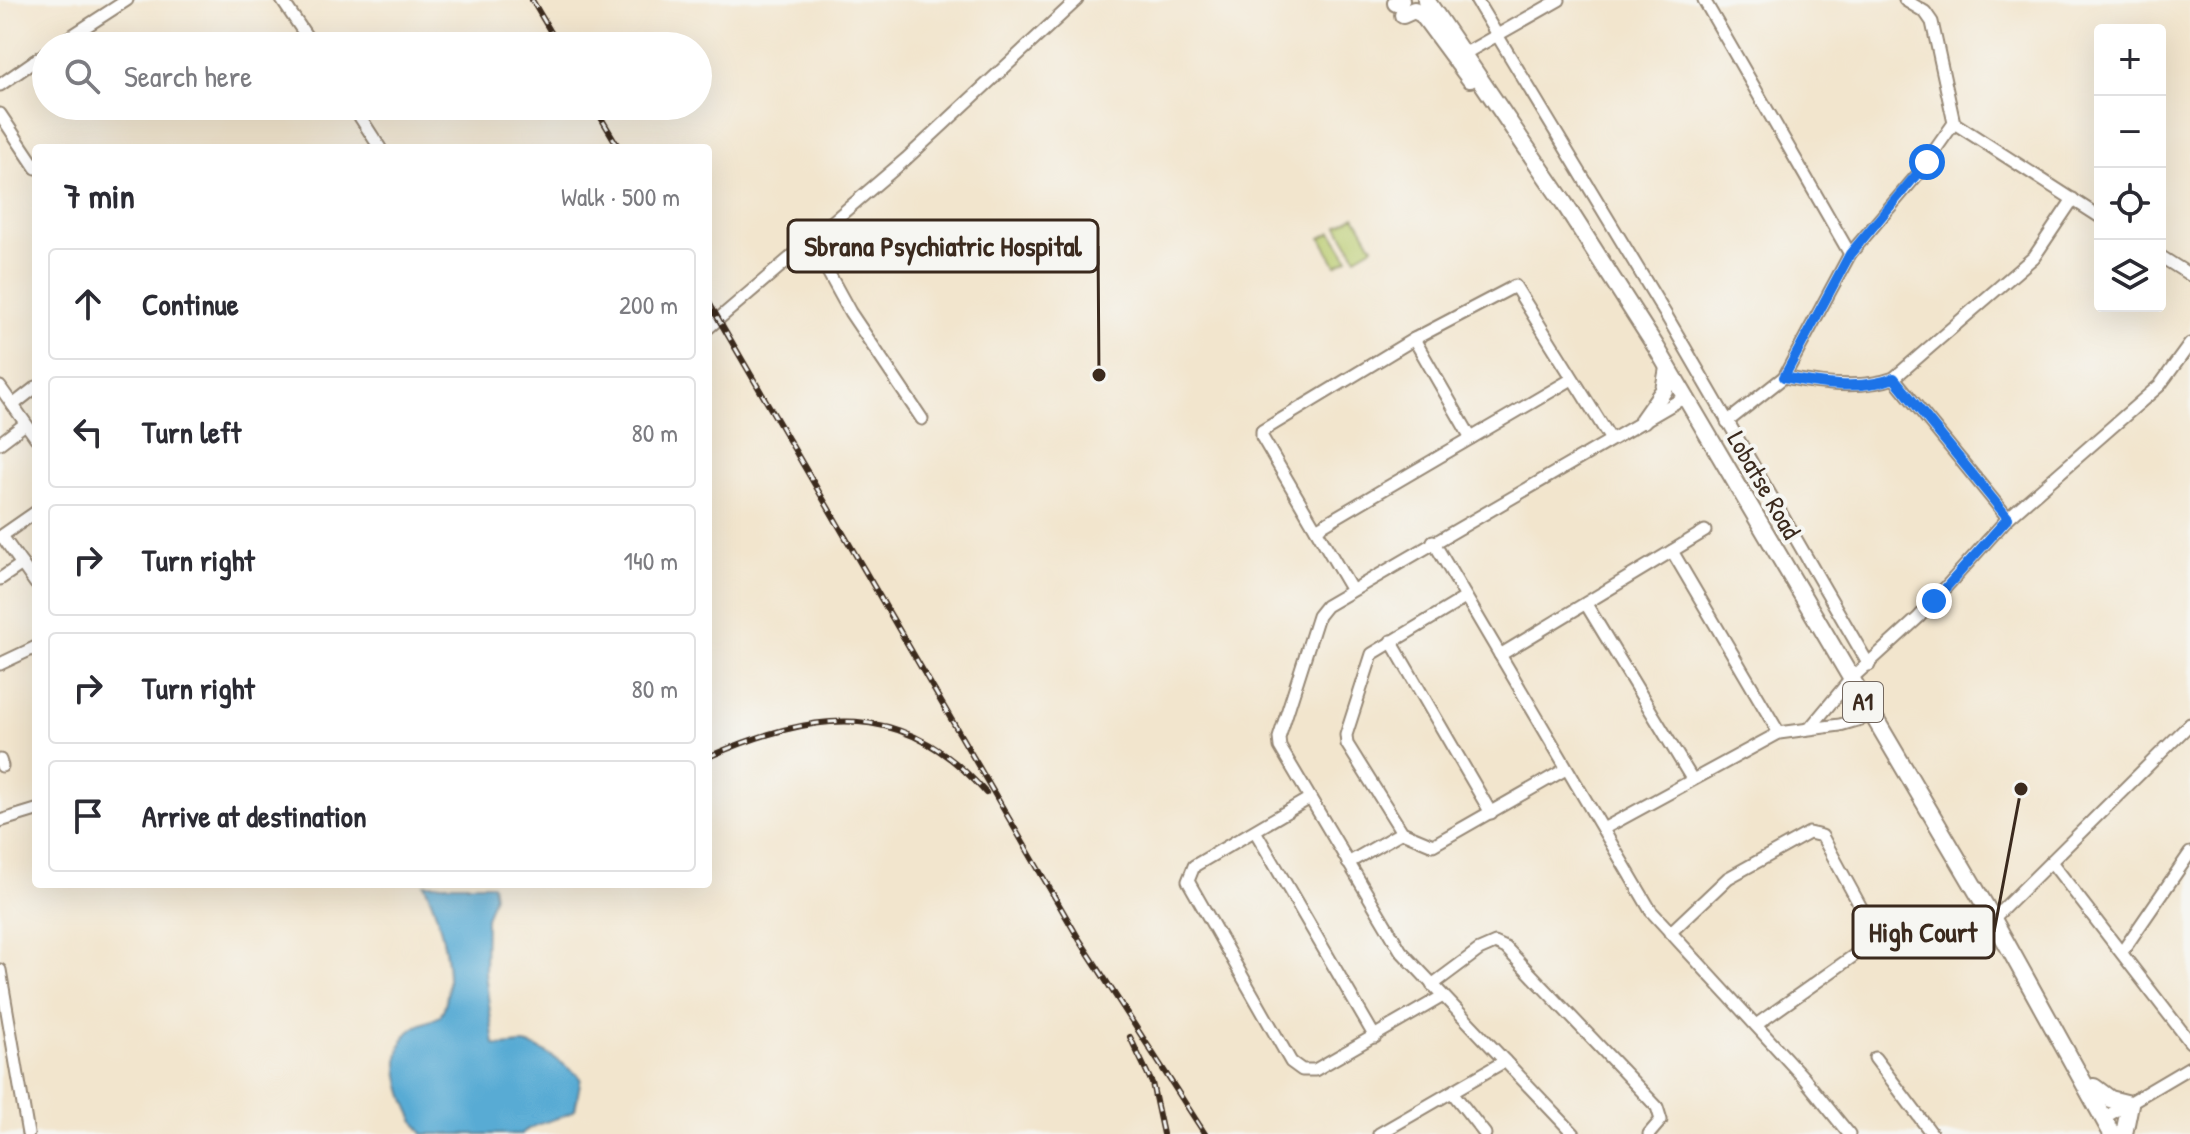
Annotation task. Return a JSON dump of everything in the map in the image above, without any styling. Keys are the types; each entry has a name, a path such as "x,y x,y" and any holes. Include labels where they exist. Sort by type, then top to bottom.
{"highway":[{"name":"Lobatse Road","path":"1426,0 1668,368 2042,1006 2094,1087 2112,1134"},
{"path":"1400,6 1422,14 1455,63 1511,125"},
{"path":"1643,420 1664,390 1668,368"},
{"name":"Lobatse Road","path":"2042,1006 2062,1050 2106,1117 2123,1134"},
{"path":"2094,1087 2110,1099 2130,1104 2123,1134"}],"street":[{"path":"78,32 127,0"},
{"path":"282,0 304,32"},
{"path":"712,325 906,159 1077,0"},
{"path":"1476,0 1869,665"},
{"path":"1464,54 1559,0"},
{"path":"1704,0 1850,254"},
{"path":"1905,0 1925,12 1932,22 1954,123 2094,213"},
{"path":"0,85 32,63"},
{"path":"0,114 32,162"},
{"path":"362,120 377,144"},
{"path":"1727,422 1784,377 1850,254 1918,174 1954,123"},
{"path":"1784,377 1811,383 1869,384 1894,378 2034,257 2073,199"},
{"path":"811,241 850,312 922,419"},
{"path":"2166,260 2190,275"},
{"path":"1351,589 1262,437 1262,431 1414,339 1514,285 1610,438"},
{"path":"1414,339 1471,438"},
{"path":"1810,728 1850,680 1919,617 2008,518 2160,385 2190,344"},
{"path":"1894,378 2008,518"},
{"path":"1316,529 1572,379"},
{"path":"0,387 32,433"},
{"path":"13,405 32,390"},
{"path":"1574,1134 1401,951 1279,745 1279,738 1318,616 1328,604 1685,397"},
{"path":"0,443 25,424"},
{"path":"32,515 1,536 32,578"},
{"path":"1500,655 1705,531"},
{"path":"1433,541 1651,911 1756,1025 1846,1133"},
{"path":"1672,551 1779,733"},
{"path":"0,579 22,564"},
{"path":"1465,598 1391,641 1370,658 1346,739 1402,832 1437,845 1566,769"},
{"path":"1586,604 1692,779"},
{"path":"1391,641 1491,813"},
{"path":"0,664 32,649"},
{"path":"1603,829 1779,733 1848,724 1871,716"},
{"path":"1993,919 2190,724"},
{"path":"1310,798 1194,866 1188,885 1291,1062 1310,1072 1443,996"},
{"path":"0,821 32,811"},
{"path":"1255,831 1375,1037"},
{"path":"1348,863 1402,832"},
{"path":"1670,933 1732,875 1809,833 1822,836 1874,926 1875,933 1866,947 1756,1025"},
{"path":"2122,952 2190,853"},
{"path":"2052,863 2190,1042"},
{"path":"1432,985 1479,950 1495,943 1506,948 1657,1107 1661,1123 1649,1134"},
{"path":"0,970 28,1134"},
{"path":"1875,1058 1932,1134"},
{"path":"1379,1134 1505,1061"},
{"path":"2106,1117 2190,1067"},
{"path":"1452,1092 1485,1134"}],"green space":[{"path":"1355,216 1373,247 1356,257 1338,226"},
{"path":"1332,232 1348,258 1336,265 1321,238"}],"water":[{"path":"426,888 493,888 494,895 486,918 485,972 494,1045 527,1044 552,1056 575,1073 581,1078 575,1110 521,1134 423,1134 403,1094 398,1063 406,1036 417,1026 440,1016 445,1003 448,969 441,931"}],"railway":[{"path":"532,0 551,32"},
{"path":"602,120 617,144"},
{"path":"712,308 1079,939 1205,1134"},
{"path":"712,755 784,730 821,723 856,722 890,727 922,740 955,762 986,793"},
{"path":"1130,1037 1152,1083 1163,1134"}],"place":[{"name":"Sbrana Psychiatric Hospital","path":"1099,375"},
{"name":"High Court","path":"2021,789"}],"route":[{"path":"1927,162 1850,254 1784,377 1811,383 1869,384 1894,378 2008,518 1934,601"}]}
